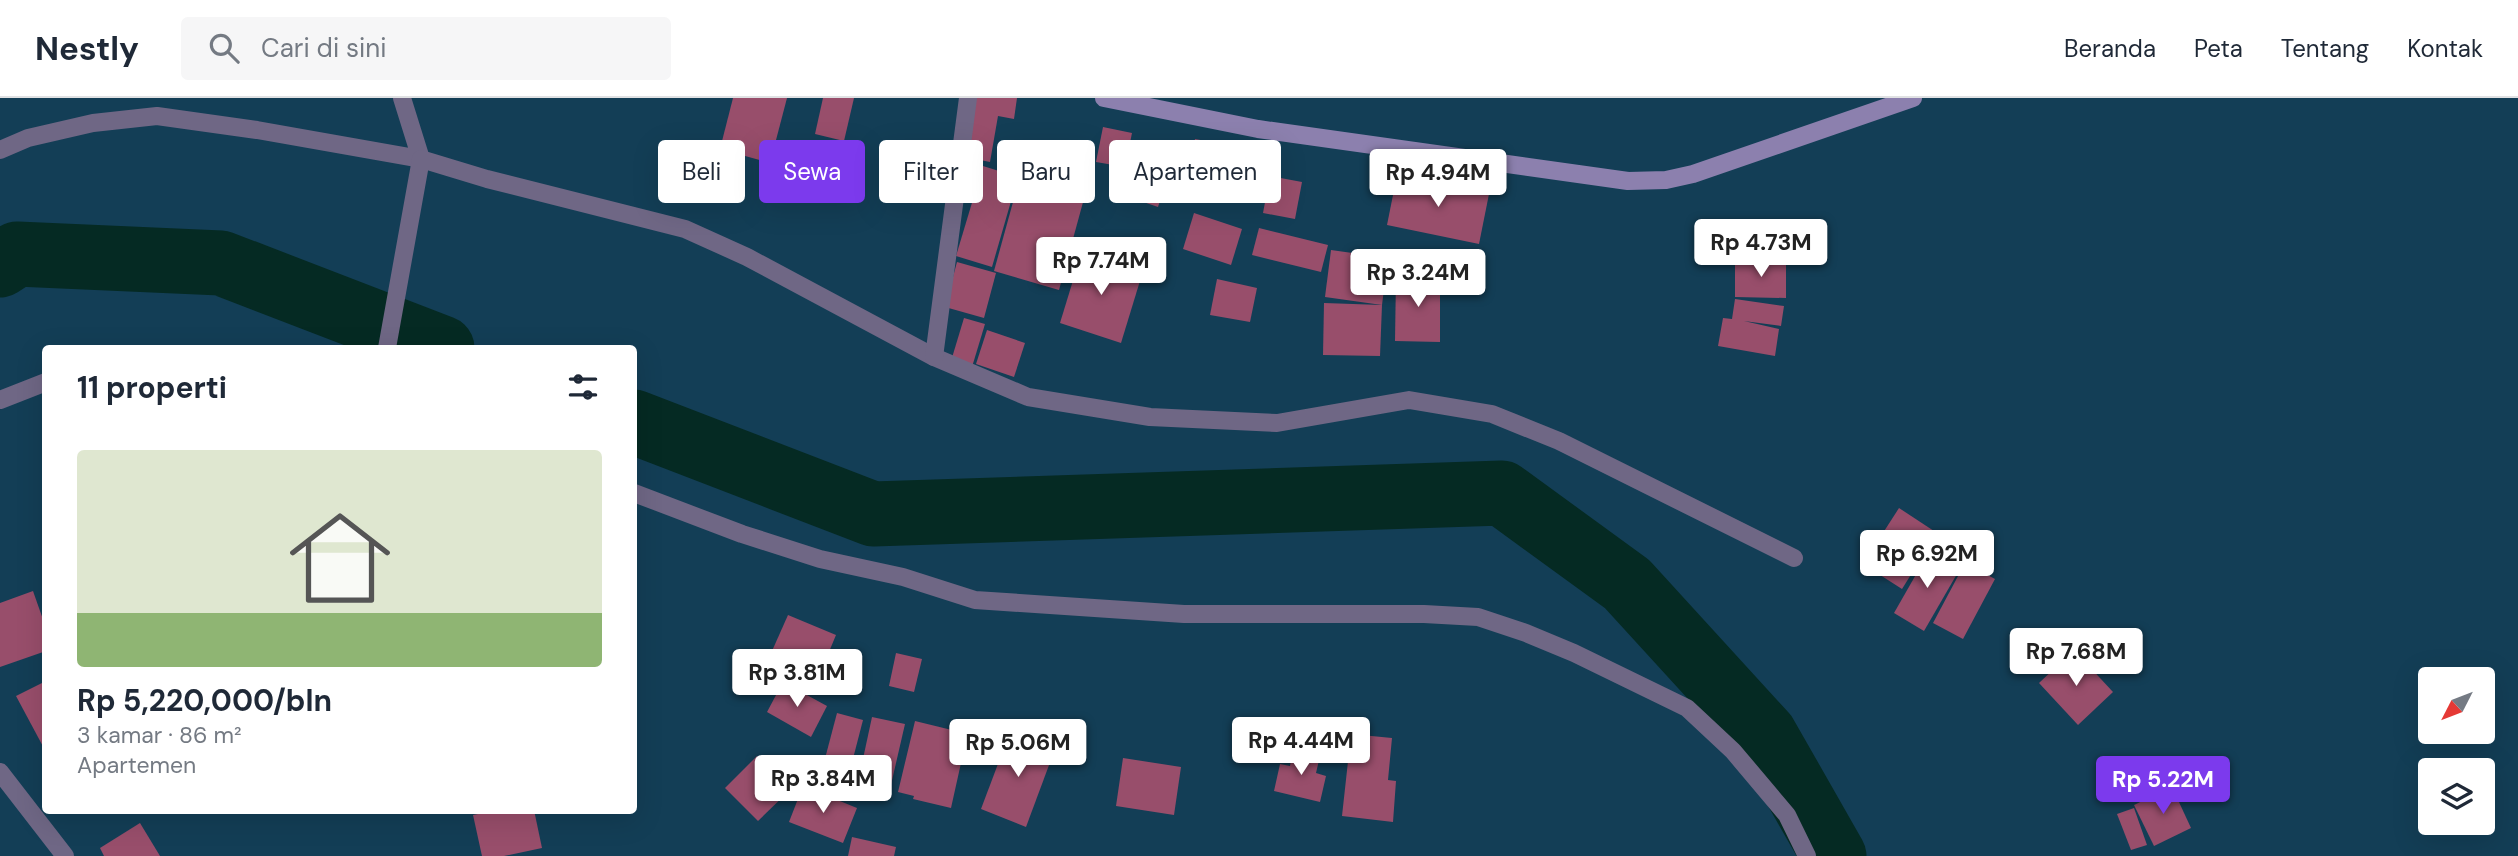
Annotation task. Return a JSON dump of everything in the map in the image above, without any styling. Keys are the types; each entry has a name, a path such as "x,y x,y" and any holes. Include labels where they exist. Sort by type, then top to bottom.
{"street":[{"path":"388,345 421,159 402,98"},
{"path":"934,358 968,98"},
{"path":"1104,98 1258,129 1628,181 1665,180 1693,174 1913,98"},
{"path":"0,150 28,138 93,123 157,116 257,130 421,159 487,179 685,229 747,257 934,358 1028,397 1150,417 1277,423 1409,400 1492,414 1559,441 1794,558"},
{"path":"0,400 42,384"},
{"path":"637,494 741,534 820,559 903,578 975,600 1184,614 1424,614 1478,617 1574,653 1686,708 1734,751 1787,815 1807,856"},
{"path":"0,772 65,856"}],"building":[{"path":"733,98 787,98 776,140 759,140 759,160 745,156 745,140 722,140"},
{"path":"823,98 854,98 844,140 815,134"},
{"path":"975,98 1017,98 1014,119 998,116 990,162 983,161 983,140 968,140"},
{"path":"1103,127 1132,133 1131,140 1109,140 1109,164 1096,162"},
{"path":"983,166 997,170 997,203 1010,203 992,267 956,256 972,203 983,203"},
{"path":"1397,175 1489,194 1479,244 1387,225"},
{"path":"1281,178 1302,182 1295,219 1263,213 1265,203 1281,203"},
{"path":"1013,203 1083,203 1059,290 994,271"},
{"path":"1194,213 1242,229 1231,265 1183,249"},
{"path":"1259,228 1328,245 1321,272 1252,255"},
{"path":"1331,250 1388,258 1382,305 1325,297"},
{"path":"1082,251 1143,271 1121,343 1060,323"},
{"path":"1735,260 1786,260 1786,298 1735,297"},
{"path":"957,262 996,273 984,318 945,307"},
{"path":"1396,276 1440,277 1440,342 1395,341"},
{"path":"1217,279 1257,288 1250,322 1210,315"},
{"path":"1735,299 1784,306 1781,326 1744,321 1779,329 1775,356 1718,346 1723,318 1732,319"},
{"path":"1324,303 1382,305 1380,356 1323,355"},
{"path":"964,318 985,324 972,367 951,361"},
{"path":"987,330 1025,343 1014,377 976,364"},
{"path":"1899,508 1937,533 1902,589 1863,564"},
{"path":"1930,550 1961,567 1924,631 1894,613"},
{"path":"1965,563 1995,579 1963,639 1933,623"},
{"path":"33,591 42,617 42,652 0,667 0,603"},
{"path":"788,615 836,635 821,671 772,651"},
{"path":"2074,650 2113,692 2078,725 2039,683"},
{"path":"896,653 922,659 914,692 889,686"},
{"path":"783,682 827,706 811,737 767,712"},
{"path":"42,683 42,745 16,696"},
{"path":"837,713 863,720 848,778 822,770"},
{"path":"872,717 905,724 890,789 858,782"},
{"path":"915,721 960,732 953,761 961,763 951,808 913,799 914,796 898,792"},
{"path":"1010,732 1055,749 1026,827 981,809"},
{"path":"1351,734 1392,738 1388,780 1396,781 1393,822 1342,816"},
{"path":"1293,749 1320,756 1316,773 1326,776 1320,802 1274,791 1280,764 1290,766"},
{"path":"757,756 791,789 758,821 725,788"},
{"path":"1123,758 1181,767 1174,815 1116,806"},
{"path":"803,786 857,808 843,843 789,822"},
{"path":"2172,787 2191,828 2154,846 2134,805"},
{"path":"2134,808 2147,845 2131,850 2117,814"},
{"path":"535,814 542,848 504,856 482,856 473,815"},
{"path":"140,823 160,856 104,856 100,848"},
{"path":"852,837 896,847 894,856 848,856"}],"waterway":[{"path":"0,265 17,254 221,263 434,345"},
{"path":"637,423 873,514 1502,493 1627,584 1765,735 1834,856"}]}
